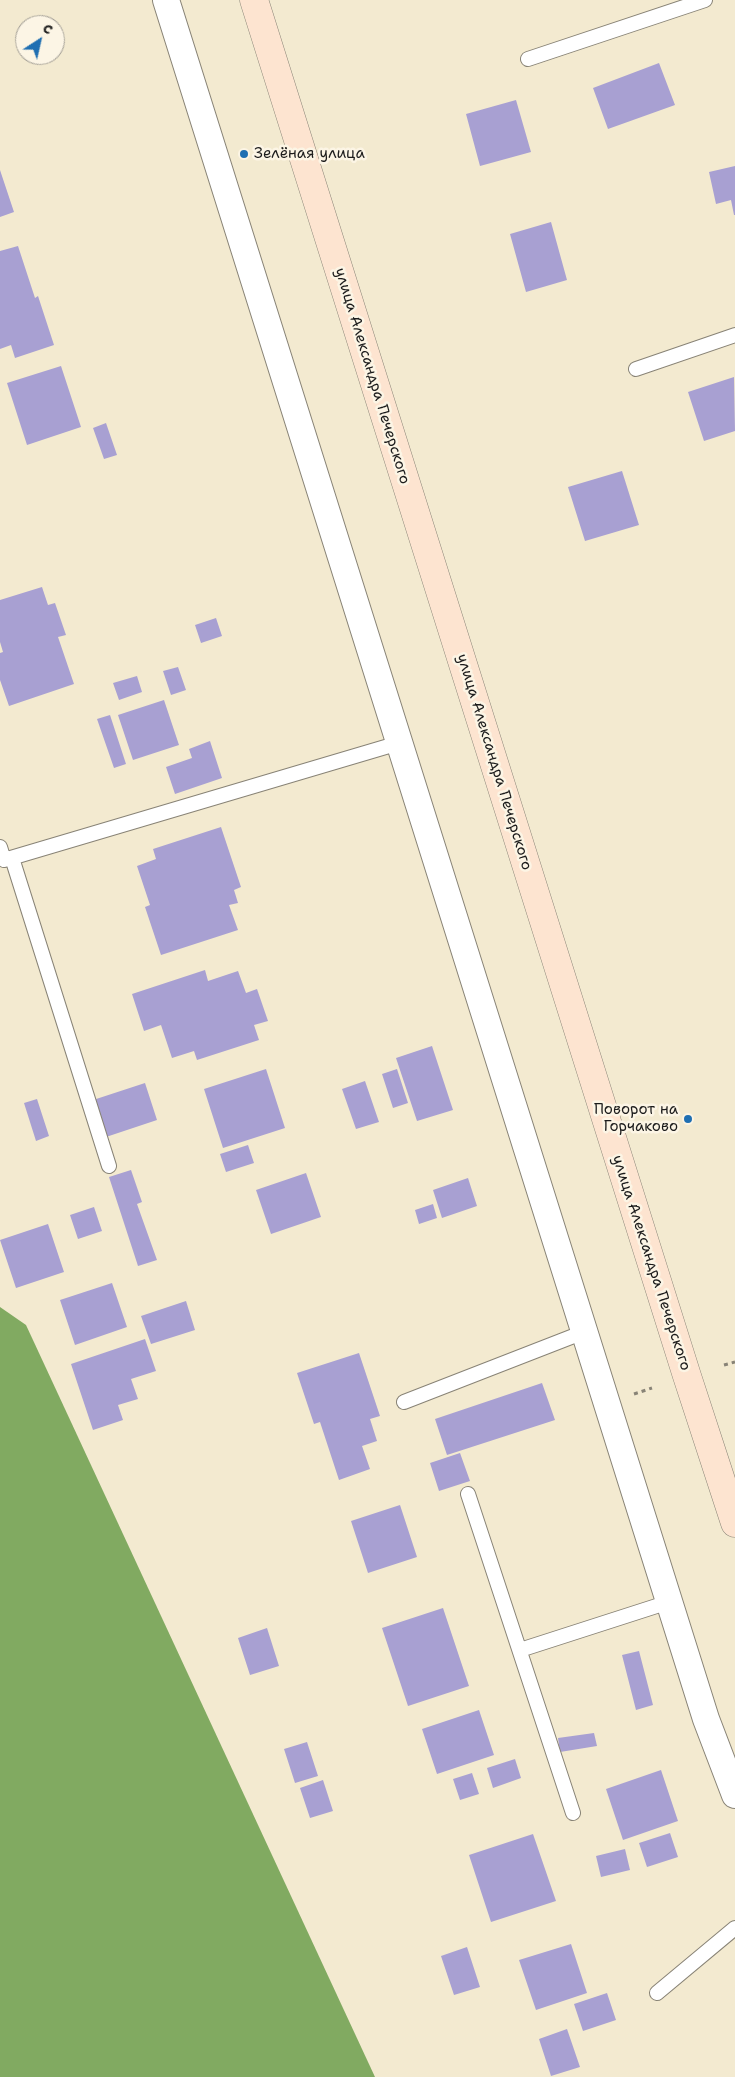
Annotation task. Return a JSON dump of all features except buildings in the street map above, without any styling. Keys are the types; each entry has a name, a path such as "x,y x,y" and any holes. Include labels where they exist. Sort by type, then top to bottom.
{"main road":[{"name":"улица Александра Печерского","path":"254,0 675,1339 735,1523"}],"street":[{"path":"166,0 706,1719 735,1795"}],"lane":[{"path":"528,59 705,0"},
{"path":"636,369 735,335"},
{"path":"0,847 4,860 12,858 400,744"},
{"path":"12,858 109,1166"},
{"path":"404,1402 584,1332"},
{"path":"468,1494 574,1812"},
{"path":"520,1650 669,1602"},
{"path":"657,1993 735,1928"}],"path":[{"path":"724,1365 735,1362"},
{"path":"629,1396 652,1388"}],"green space":[{"path":"0,1307 26,1325 375,2077 0,2077"}],"place":[{"name":"Зелёная улица","path":"244,154"},
{"name":"Поворот на Горчаково","path":"688,1119"}]}
